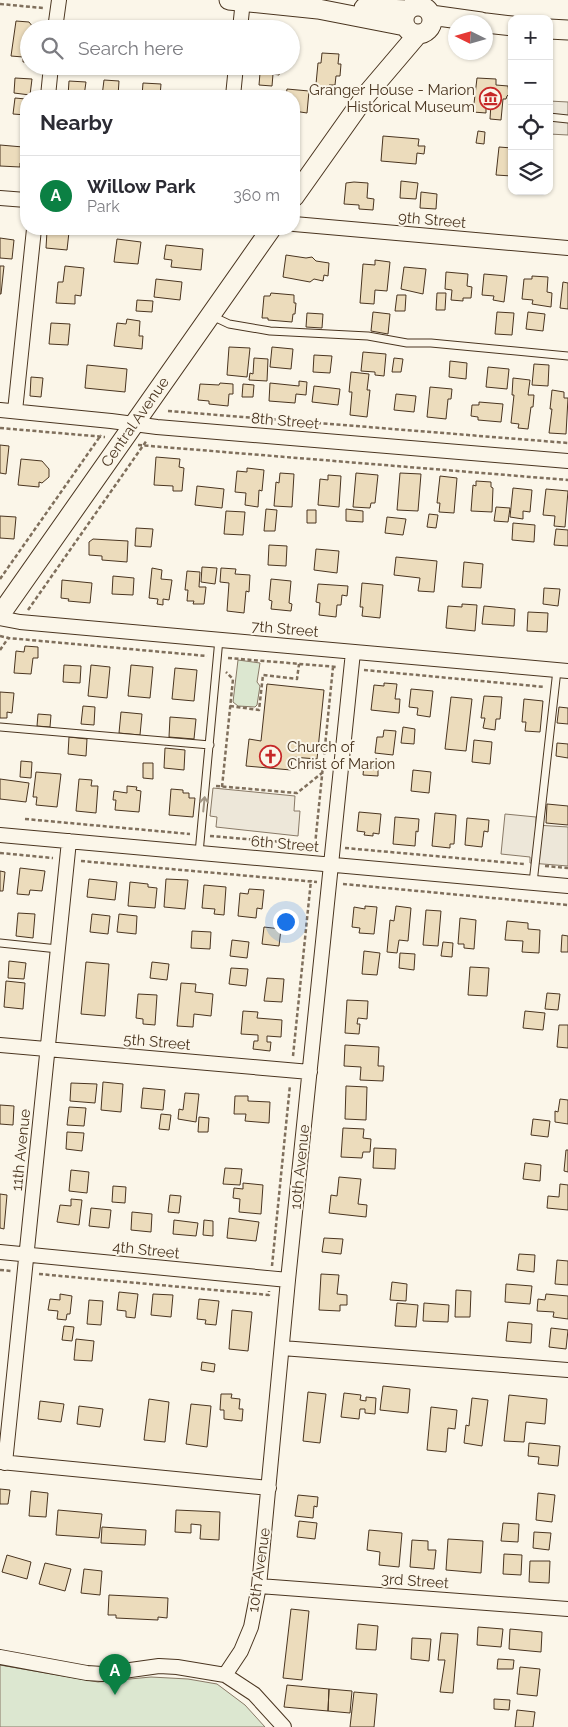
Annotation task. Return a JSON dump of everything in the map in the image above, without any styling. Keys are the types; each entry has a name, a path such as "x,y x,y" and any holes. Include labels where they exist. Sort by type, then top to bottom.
{"street":[{"path":"240,20 239,0 318,9 448,20"},
{"path":"54,4 55,20"},
{"path":"419,16 448,26"},
{"path":"300,189 367,94 384,62 419,16"},
{"path":"553,29 568,30"},
{"path":"49,90 50,75"},
{"path":"233,90 235,75"},
{"path":"0,198 20,200"},
{"name":"9th Street","path":"300,225 568,248"},
{"path":"15,412 33,235"},
{"name":"Central Avenue","path":"0,616 267,235"},
{"name":"8th Street","path":"0,410 164,428 568,461"},
{"name":"7th Street","path":"0,616 20,622 562,670"},
{"name":"10th Avenue","path":"225,1675 241,1651 251,1627 259,1586 288,1280 353,652"},
{"name":"6th Street","path":"0,834 568,886"},
{"name":"11th Avenue","path":"3,1463 27,1255 70,841"},
{"name":"5th Street","path":"0,1045 310,1072"},
{"name":"4th Street","path":"0,1252 288,1280"},
{"path":"282,1348 568,1370"},
{"path":"3,1463 269,1488"},
{"name":"3rd Street","path":"259,1586 568,1609"},
{"path":"0,1657 87,1673 102,1674 159,1666 196,1669 225,1675 254,1694 283,1726"}],"lane":[{"path":"553,117 568,118"},
{"path":"210,315 229,324 270,331 368,336 407,343 431,343 568,356"},
{"path":"199,853 219,639"},
{"path":"533,883 555,688 562,670"},
{"path":"0,727 210,745"},
{"path":"0,943 58,949"}],"path":[{"path":"0,4 54,4"},
{"path":"168,411 568,443"},
{"path":"0,428 109,437"},
{"path":"0,579 103,432"},
{"path":"27,612 150,437"},
{"path":"134,444 568,480"},
{"path":"0,650 13,632"},
{"path":"0,636 217,659 342,668"},
{"path":"217,659 234,679 222,787"},
{"path":"230,706 259,710 263,675 297,679 299,664"},
{"path":"315,845 333,667"},
{"path":"362,670 555,688"},
{"path":"206,785 296,793 322,773"},
{"path":"25,819 323,846"},
{"path":"344,848 568,868"},
{"path":"0,853 58,858"},
{"path":"77,860 319,882"},
{"path":"292,1062 312,871"},
{"path":"340,884 568,905"},
{"path":"272,1269 291,1081"},
{"path":"0,1270 15,1271"},
{"path":"35,1273 268,1295 270,1287"}],"green space":[{"path":"238,660 260,663 257,682 260,686 255,707 238,706 233,702"},
{"path":"0,1665 98,1682 151,1677 188,1679 217,1684 245,1705 265,1727 0,1727"}],"shaded area":[{"path":"553,101 568,102 568,135 553,134"},
{"path":"213,788 295,796 294,811 300,811 298,836 216,827 217,817 210,816"},
{"path":"505,814 536,817 536,825 568,827 568,866 530,863 530,857 501,854"}],"building":[{"path":"16,21 20,21 20,57 11,56"},
{"path":"322,53 339,54 338,64 341,64 340,76 336,76 335,85 329,85 329,94 317,93 318,63 321,63"},
{"path":"260,75 273,75 272,86 259,85"},
{"path":"15,78 32,79 31,90 20,90 20,94 14,93"},
{"name":"Granger House - Marion Historical Museum","path":"477,78 496,79 496,85 508,86 508,95 506,99 503,99 501,120 490,119 491,103 486,103 486,113 473,112"},
{"path":"104,80 119,81 118,90 103,90"},
{"path":"69,81 86,82 85,90 68,90"},
{"path":"143,83 161,84 160,90 142,90"},
{"path":"300,90 309,91 307,113 300,112"},
{"path":"15,98 20,98 20,115 13,114"},
{"path":"478,131 485,132 484,144 476,143"},
{"path":"383,136 419,139 418,146 425,146 424,154 417,153 416,164 381,161"},
{"path":"0,145 20,147 20,167 0,166"},
{"path":"499,147 508,148 508,176 496,175"},
{"path":"401,181 418,183 416,199 400,198"},
{"path":"346,183 368,183 367,198 374,199 373,210 359,209 359,205 344,204"},
{"path":"421,192 437,194 436,209 420,208"},
{"path":"47,235 69,235 67,250 46,248"},
{"path":"0,238 14,240 12,259 0,258"},
{"path":"117,239 141,242 138,264 114,262"},
{"path":"166,245 203,249 201,270 171,267 172,260 164,259"},
{"path":"286,255 312,257 316,261 329,263 328,276 324,275 323,281 314,279 310,282 283,277"},
{"path":"375,260 390,262 387,291 375,290 374,304 360,303 363,264 375,265"},
{"path":"0,266 4,266 1,294 0,294"},
{"path":"65,266 84,268 81,296 75,295 75,304 56,303 58,282 63,282"},
{"path":"404,267 426,269 423,294 401,289"},
{"path":"446,272 468,274 467,286 472,287 471,298 463,298 463,301 451,300 452,290 445,289"},
{"path":"484,274 507,276 504,302 493,300 494,296 482,295"},
{"path":"532,276 548,277 547,292 552,293 551,307 532,304 533,300 522,299 524,279 532,279"},
{"path":"156,279 182,282 180,300 154,297"},
{"path":"563,282 568,283 568,309 560,308"},
{"path":"271,293 294,295 294,303 296,303 292,322 262,318 264,296 270,296"},
{"path":"437,293 446,293 445,310 436,310"},
{"path":"397,295 406,295 405,311 395,311"},
{"path":"137,300 153,301 152,312 136,311"},
{"path":"373,312 390,314 388,334 371,331"},
{"path":"497,312 514,313 512,335 495,334"},
{"path":"528,312 545,314 543,331 526,329"},
{"path":"307,313 323,314 322,328 306,327"},
{"path":"127,319 140,321 139,336 143,336 142,349 114,346 117,323 126,324"},
{"path":"51,323 70,324 68,345 49,344"},
{"path":"229,347 250,348 247,377 227,375"},
{"path":"272,347 293,349 291,369 270,367"},
{"path":"363,352 386,354 384,376 375,375 375,372 361,371"},
{"path":"314,355 332,356 330,373 313,372"},
{"path":"254,358 268,359 267,381 249,380 250,373 253,374"},
{"path":"394,358 403,359 401,372 392,372"},
{"path":"450,361 467,363 466,379 449,377"},
{"path":"534,364 549,365 548,386 532,385"},
{"path":"87,365 127,369 125,392 85,388"},
{"path":"488,367 509,369 507,389 486,387"},
{"path":"351,372 369,374 367,390 370,390 367,417 350,415 352,392 349,392"},
{"path":"31,377 43,378 41,397 30,396"},
{"path":"513,378 530,380 528,395 534,395 528,429 518,428 519,424 511,423 514,395 512,395"},
{"path":"299,381 307,382 306,395 296,394 295,403 269,401 270,383 299,386"},
{"path":"220,383 233,384 233,394 229,394 228,406 209,404 209,401 198,400 200,384 219,385"},
{"path":"243,384 254,385 253,397 242,397"},
{"path":"314,386 340,389 338,405 312,402"},
{"path":"430,387 452,389 451,399 448,399 446,419 427,417"},
{"path":"552,390 564,392 564,398 568,398 566,434 549,433"},
{"path":"396,394 416,396 414,412 394,410"},
{"path":"479,402 503,404 501,422 478,420 478,417 471,416 472,405 479,405"},
{"path":"0,445 9,446 6,474 0,473"},
{"path":"156,457 180,459 179,467 184,468 182,491 173,491 173,486 154,485"},
{"path":"21,459 42,461 49,469 49,477 42,483 39,482 39,487 18,485"},
{"path":"247,468 264,470 262,491 259,490 258,507 245,505 246,493 235,492 237,471 247,472"},
{"path":"280,473 294,474 292,507 274,506 276,482 279,483"},
{"path":"356,473 378,475 375,503 371,503 370,508 353,507"},
{"path":"400,473 421,474 418,511 397,510"},
{"path":"328,475 341,476 339,507 318,505 320,479 328,480"},
{"path":"440,476 457,478 454,513 439,512 440,503 437,503"},
{"path":"476,481 491,482 491,487 493,488 492,512 471,511 473,485 476,486"},
{"path":"197,486 224,489 222,508 195,505"},
{"path":"513,488 532,490 530,512 523,511 523,519 510,517"},
{"path":"546,489 568,491 565,527 554,526 555,516 543,515"},
{"path":"496,507 510,508 508,522 494,521"},
{"path":"266,509 277,510 275,531 264,531"},
{"path":"346,509 363,511 363,522 346,521"},
{"path":"307,510 316,510 316,523 307,523"},
{"path":"226,511 245,512 243,535 224,534"},
{"path":"429,514 438,515 436,528 427,527"},
{"path":"0,516 16,517 14,539 0,538"},
{"path":"387,517 406,519 403,535 385,533"},
{"path":"513,523 535,525 534,542 512,540"},
{"path":"136,528 153,529 151,547 135,546"},
{"path":"556,529 568,530 568,546 554,545"},
{"path":"93,539 128,541 127,562 102,560 102,556 89,555 89,542"},
{"path":"269,545 287,546 286,566 268,565"},
{"path":"316,549 339,551 337,573 314,570"},
{"path":"396,557 437,561 434,592 418,591 420,578 394,575"},
{"path":"464,562 483,564 481,588 462,587"},
{"path":"202,567 217,568 215,584 201,582"},
{"path":"152,568 162,570 161,579 172,580 169,600 163,599 163,605 157,604 158,599 149,598"},
{"path":"221,568 236,569 235,574 250,575 249,592 246,591 244,613 227,611 229,583 220,582"},
{"path":"187,571 200,572 199,587 206,587 204,604 193,604 194,601 187,601 188,590 185,590"},
{"path":"113,576 134,578 133,595 112,594"},
{"path":"271,579 291,581 289,603 292,604 291,611 271,609 272,601 269,600"},
{"path":"62,580 92,583 90,603 68,601 69,599 61,598"},
{"path":"362,583 383,585 380,618 362,616 363,607 360,607"},
{"path":"318,584 348,586 347,596 342,595 341,605 337,605 336,617 319,615 320,603 316,602"},
{"path":"544,588 560,589 558,606 543,604"},
{"path":"462,604 477,605 475,631 446,628 448,606 462,607"},
{"path":"484,606 515,609 514,626 482,624"},
{"path":"528,612 548,613 547,632 527,631"},
{"path":"25,646 38,647 38,658 33,658 31,674 14,673 16,651 24,652"},
{"path":"64,665 81,666 80,683 63,682"},
{"path":"91,665 110,667 107,698 88,696"},
{"path":"131,665 153,667 150,698 128,696"},
{"path":"175,668 197,670 194,701 172,699"},
{"path":"384,683 397,684 395,699 400,699 399,713 371,710 374,685 384,686"},
{"name":"Church of Christ of Marion","path":"267,684 324,690 317,759 292,757 291,770 246,766 249,739 261,741"},
{"path":"411,689 433,691 430,717 417,715 418,708 409,707"},
{"path":"0,692 14,693 12,713 7,712 7,718 0,718"},
{"path":"484,696 502,697 500,719 496,719 495,730 483,728 485,718 481,718"},
{"path":"451,697 472,699 466,751 445,749"},
{"path":"524,699 543,701 540,732 525,731 526,722 522,722"},
{"path":"83,706 95,707 94,725 81,724"},
{"path":"559,707 568,708 568,724 557,723"},
{"path":"121,712 142,714 140,735 119,733"},
{"path":"38,714 51,715 50,727 37,726"},
{"path":"170,717 196,719 194,739 169,737"},
{"path":"403,727 415,729 414,744 401,743"},
{"path":"384,730 396,731 393,755 375,753 377,737 383,737"},
{"path":"69,737 87,739 86,756 68,754"},
{"path":"474,740 492,742 490,764 472,762"},
{"path":"557,743 568,744 568,758 556,756"},
{"path":"165,748 185,750 184,770 164,768"},
{"path":"21,761 32,762 31,778 20,777"},
{"path":"143,763 153,763 153,779 143,778"},
{"path":"364,765 378,767 378,776 363,775"},
{"path":"413,770 431,772 429,793 411,791"},
{"path":"36,772 61,774 57,807 36,805 37,797 33,797"},
{"path":"0,779 29,783 26,802 0,799"},
{"path":"79,779 92,780 91,786 98,786 96,813 76,811"},
{"path":"127,786 137,787 136,790 141,791 139,812 115,810 116,800 113,800 114,791 127,793"},
{"path":"171,789 183,790 183,793 189,793 189,798 195,798 193,817 169,815"},
{"path":"547,804 568,806 568,825 546,823"},
{"path":"359,812 381,814 379,834 373,833 373,836 364,835 365,832 357,831"},
{"path":"435,813 456,815 454,844 450,844 450,848 432,846"},
{"path":"395,817 419,819 415,846 393,844"},
{"path":"467,818 489,820 488,832 484,831 482,847 465,845"},
{"path":"20,868 45,871 42,891 30,890 29,895 17,894"},
{"path":"0,871 5,872 3,891 0,891"},
{"path":"89,879 117,882 115,900 87,897"},
{"path":"166,879 188,880 185,909 164,907"},
{"path":"130,882 148,884 148,887 157,888 155,908 128,906"},
{"path":"204,885 226,887 224,915 214,914 215,909 202,908"},
{"path":"249,889 264,890 262,909 257,908 256,918 238,916 240,893 248,894"},
{"path":"365,906 377,907 374,934 359,933 360,928 352,927 354,907 365,909"},
{"path":"396,906 411,908 408,941 399,940 397,953 387,952 390,920 394,921"},
{"path":"426,910 441,911 438,946 423,945"},
{"path":"18,913 35,914 33,938 16,936"},
{"path":"92,914 110,916 108,934 90,932"},
{"path":"119,914 137,916 136,934 117,932"},
{"path":"460,918 476,920 474,949 464,948 464,944 458,944"},
{"path":"507,921 528,923 528,929 540,930 539,953 522,952 523,941 505,940"},
{"path":"264,927 281,929 279,946 262,944"},
{"path":"192,931 211,932 210,949 191,948"},
{"path":"562,935 568,936 568,952 561,952"},
{"path":"232,940 249,942 247,958 230,956"},
{"path":"443,942 453,943 452,957 441,956"},
{"path":"364,951 380,953 377,975 362,974"},
{"path":"400,953 415,954 414,970 399,968"},
{"path":"9,961 26,963 24,979 8,978"},
{"path":"86,962 109,964 105,1016 81,1014"},
{"path":"152,962 169,964 167,980 150,978"},
{"path":"470,967 489,968 487,996 468,995"},
{"path":"231,968 248,969 246,986 229,984"},
{"path":"267,978 284,979 282,1002 264,1001"},
{"path":"6,981 25,983 23,1009 4,1007"},
{"path":"181,983 196,984 195,992 213,994 211,1016 194,1014 193,1027 177,1026"},
{"path":"547,993 560,994 558,1010 545,1009"},
{"path":"138,994 157,995 155,1025 143,1024 143,1019 136,1018"},
{"path":"347,1000 368,1001 367,1019 358,1018 357,1024 360,1024 359,1034 345,1033"},
{"path":"243,1011 258,1012 257,1018 282,1020 281,1037 267,1036 267,1042 271,1042 270,1051 253,1049 254,1041 258,1041 258,1035 241,1034"},
{"path":"525,1011 545,1013 543,1030 523,1028"},
{"path":"559,1025 568,1025 568,1048 557,1047"},
{"path":"345,1045 379,1047 378,1066 384,1066 383,1081 360,1080 361,1067 344,1066"},
{"path":"103,1082 123,1084 121,1112 101,1110"},
{"path":"71,1083 97,1084 95,1103 70,1101"},
{"path":"346,1086 367,1087 366,1120 345,1119"},
{"path":"143,1088 165,1090 163,1110 141,1108"},
{"path":"185,1093 199,1094 196,1122 178,1119 179,1109 183,1110"},
{"path":"235,1096 248,1096 248,1101 270,1102 269,1123 245,1121 246,1114 234,1114"},
{"path":"560,1099 568,1100 568,1124 555,1122 555,1111 558,1112"},
{"path":"0,1105 14,1106 13,1125 0,1124"},
{"path":"69,1107 86,1108 84,1126 67,1125"},
{"path":"161,1114 171,1115 169,1130 159,1129"},
{"path":"199,1117 209,1118 208,1132 198,1132"},
{"path":"533,1119 550,1121 548,1137 531,1135"},
{"path":"343,1128 364,1129 363,1138 371,1139 370,1152 363,1152 362,1158 341,1157"},
{"path":"67,1132 84,1133 82,1151 66,1149"},
{"path":"374,1148 396,1149 395,1169 373,1168"},
{"path":"566,1150 568,1150 568,1172 564,1171"},
{"path":"525,1163 541,1165 540,1181 523,1179"},
{"path":"225,1168 242,1169 240,1185 223,1184"},
{"path":"71,1170 89,1172 87,1193 69,1191"},
{"path":"339,1177 361,1179 358,1204 367,1205 366,1217 329,1213 331,1195 337,1196"},
{"path":"243,1183 263,1185 261,1214 239,1212 240,1199 233,1198 234,1188 243,1189"},
{"path":"560,1184 568,1185 568,1210 547,1208 548,1196 559,1197"},
{"path":"113,1186 126,1187 125,1203 112,1202"},
{"path":"0,1194 7,1195 4,1229 0,1228"},
{"path":"170,1195 181,1196 179,1213 168,1212"},
{"path":"71,1199 82,1200 79,1225 57,1222 60,1205 71,1206"},
{"path":"91,1208 111,1210 109,1228 89,1226"},
{"path":"132,1212 152,1214 151,1232 131,1230"},
{"path":"229,1218 259,1222 256,1241 227,1238"},
{"path":"174,1220 198,1223 196,1236 173,1234"},
{"path":"204,1220 213,1221 213,1236 203,1235"},
{"path":"324,1238 343,1239 341,1254 322,1252"},
{"path":"519,1254 535,1255 534,1272 517,1270"},
{"path":"557,1260 568,1261 568,1285 555,1284"},
{"path":"321,1274 339,1275 337,1294 347,1295 347,1305 340,1305 340,1311 319,1310"},
{"path":"392,1282 407,1284 406,1301 390,1300"},
{"path":"506,1284 532,1286 530,1304 505,1302"},
{"path":"456,1290 471,1291 470,1317 455,1317"},
{"path":"119,1292 138,1294 135,1318 126,1317 126,1311 117,1310"},
{"path":"60,1294 72,1296 70,1314 67,1314 66,1320 57,1319 58,1311 48,1310 50,1299 60,1300"},
{"path":"153,1294 173,1295 171,1317 151,1315"},
{"path":"546,1294 568,1296 568,1319 553,1317 554,1312 537,1311 538,1299 545,1300"},
{"path":"199,1299 219,1301 216,1325 205,1324 206,1320 197,1319"},
{"path":"89,1300 103,1301 101,1325 87,1324"},
{"path":"397,1303 418,1305 416,1327 395,1326"},
{"path":"424,1303 449,1305 448,1322 423,1321"},
{"path":"232,1310 252,1312 248,1351 229,1349"},
{"path":"508,1322 532,1324 531,1343 506,1341"},
{"path":"64,1326 74,1327 72,1341 62,1340"},
{"path":"551,1328 568,1330 566,1349 549,1347"},
{"path":"76,1339 94,1341 92,1361 74,1360"},
{"path":"202,1362 215,1364 214,1372 201,1370"},
{"path":"383,1386 410,1389 408,1413 380,1410"},
{"path":"308,1392 326,1394 320,1443 303,1441"},
{"path":"344,1393 361,1395 360,1400 366,1401 366,1397 376,1398 375,1414 365,1413 365,1409 360,1409 359,1419 341,1417"},
{"path":"221,1394 232,1394 231,1398 240,1399 239,1409 243,1409 242,1421 224,1419 224,1410 220,1410"},
{"path":"509,1395 547,1399 545,1424 526,1422 524,1442 504,1441"},
{"path":"472,1398 488,1400 482,1446 464,1443 466,1425 469,1426"},
{"path":"149,1399 169,1402 165,1442 144,1440"},
{"path":"40,1401 64,1404 61,1422 38,1419"},
{"path":"191,1404 211,1406 207,1447 186,1444"},
{"path":"79,1406 103,1409 100,1427 77,1424"},
{"path":"431,1407 457,1410 455,1429 448,1428 446,1452 427,1450"},
{"path":"529,1443 560,1446 558,1466 538,1464 539,1457 528,1456"},
{"path":"0,1489 10,1490 8,1504 0,1504"},
{"path":"31,1491 48,1493 46,1517 29,1516"},
{"path":"538,1493 555,1495 552,1522 536,1520"},
{"path":"298,1495 318,1497 317,1507 314,1506 313,1518 295,1516"},
{"path":"58,1510 102,1514 99,1538 56,1535"},
{"path":"176,1510 220,1512 219,1540 200,1539 201,1525 191,1524 191,1533 175,1532"},
{"path":"299,1521 317,1523 315,1539 297,1537"},
{"path":"503,1523 519,1524 518,1542 501,1541"},
{"path":"102,1527 146,1530 145,1545 101,1543"},
{"path":"369,1530 402,1533 399,1567 379,1565 380,1552 367,1550"},
{"path":"534,1532 551,1533 549,1550 533,1548"},
{"path":"448,1539 483,1541 481,1573 446,1570"},
{"path":"412,1540 428,1541 428,1550 436,1550 434,1569 410,1567"},
{"path":"504,1554 522,1555 521,1575 503,1574"},
{"path":"7,1555 31,1562 27,1579 2,1572"},
{"path":"530,1561 550,1561 549,1583 529,1582"},
{"path":"45,1563 71,1569 65,1591 39,1584"},
{"path":"84,1569 102,1571 100,1595 81,1593"},
{"path":"109,1595 168,1598 167,1618 158,1617 158,1620 116,1618 116,1615 108,1615"},
{"path":"291,1609 309,1611 302,1680 283,1678"},
{"path":"358,1624 378,1626 376,1650 356,1649"},
{"path":"478,1627 503,1629 501,1647 477,1645"},
{"path":"510,1629 542,1632 541,1652 509,1649"},
{"path":"441,1633 458,1634 453,1693 440,1692 445,1660 438,1660"},
{"path":"412,1638 431,1639 429,1661 411,1659"},
{"path":"498,1659 514,1660 513,1669 497,1669"},
{"path":"520,1667 540,1669 537,1696 517,1694"},
{"path":"287,1685 329,1689 328,1711 284,1707"},
{"path":"329,1689 352,1691 350,1713 328,1711"},
{"path":"354,1692 377,1694 374,1727 350,1727"},
{"path":"494,1699 510,1700 509,1710 494,1709"},
{"path":"517,1710 535,1712 533,1727 515,1727"}],"place":[{"name":"Granger House - Marion Historical Museum","path":"491,99"},
{"name":"Church of Christ of Marion","path":"271,756"},
{"name":"Willow Park","path":"115,1695"}]}
